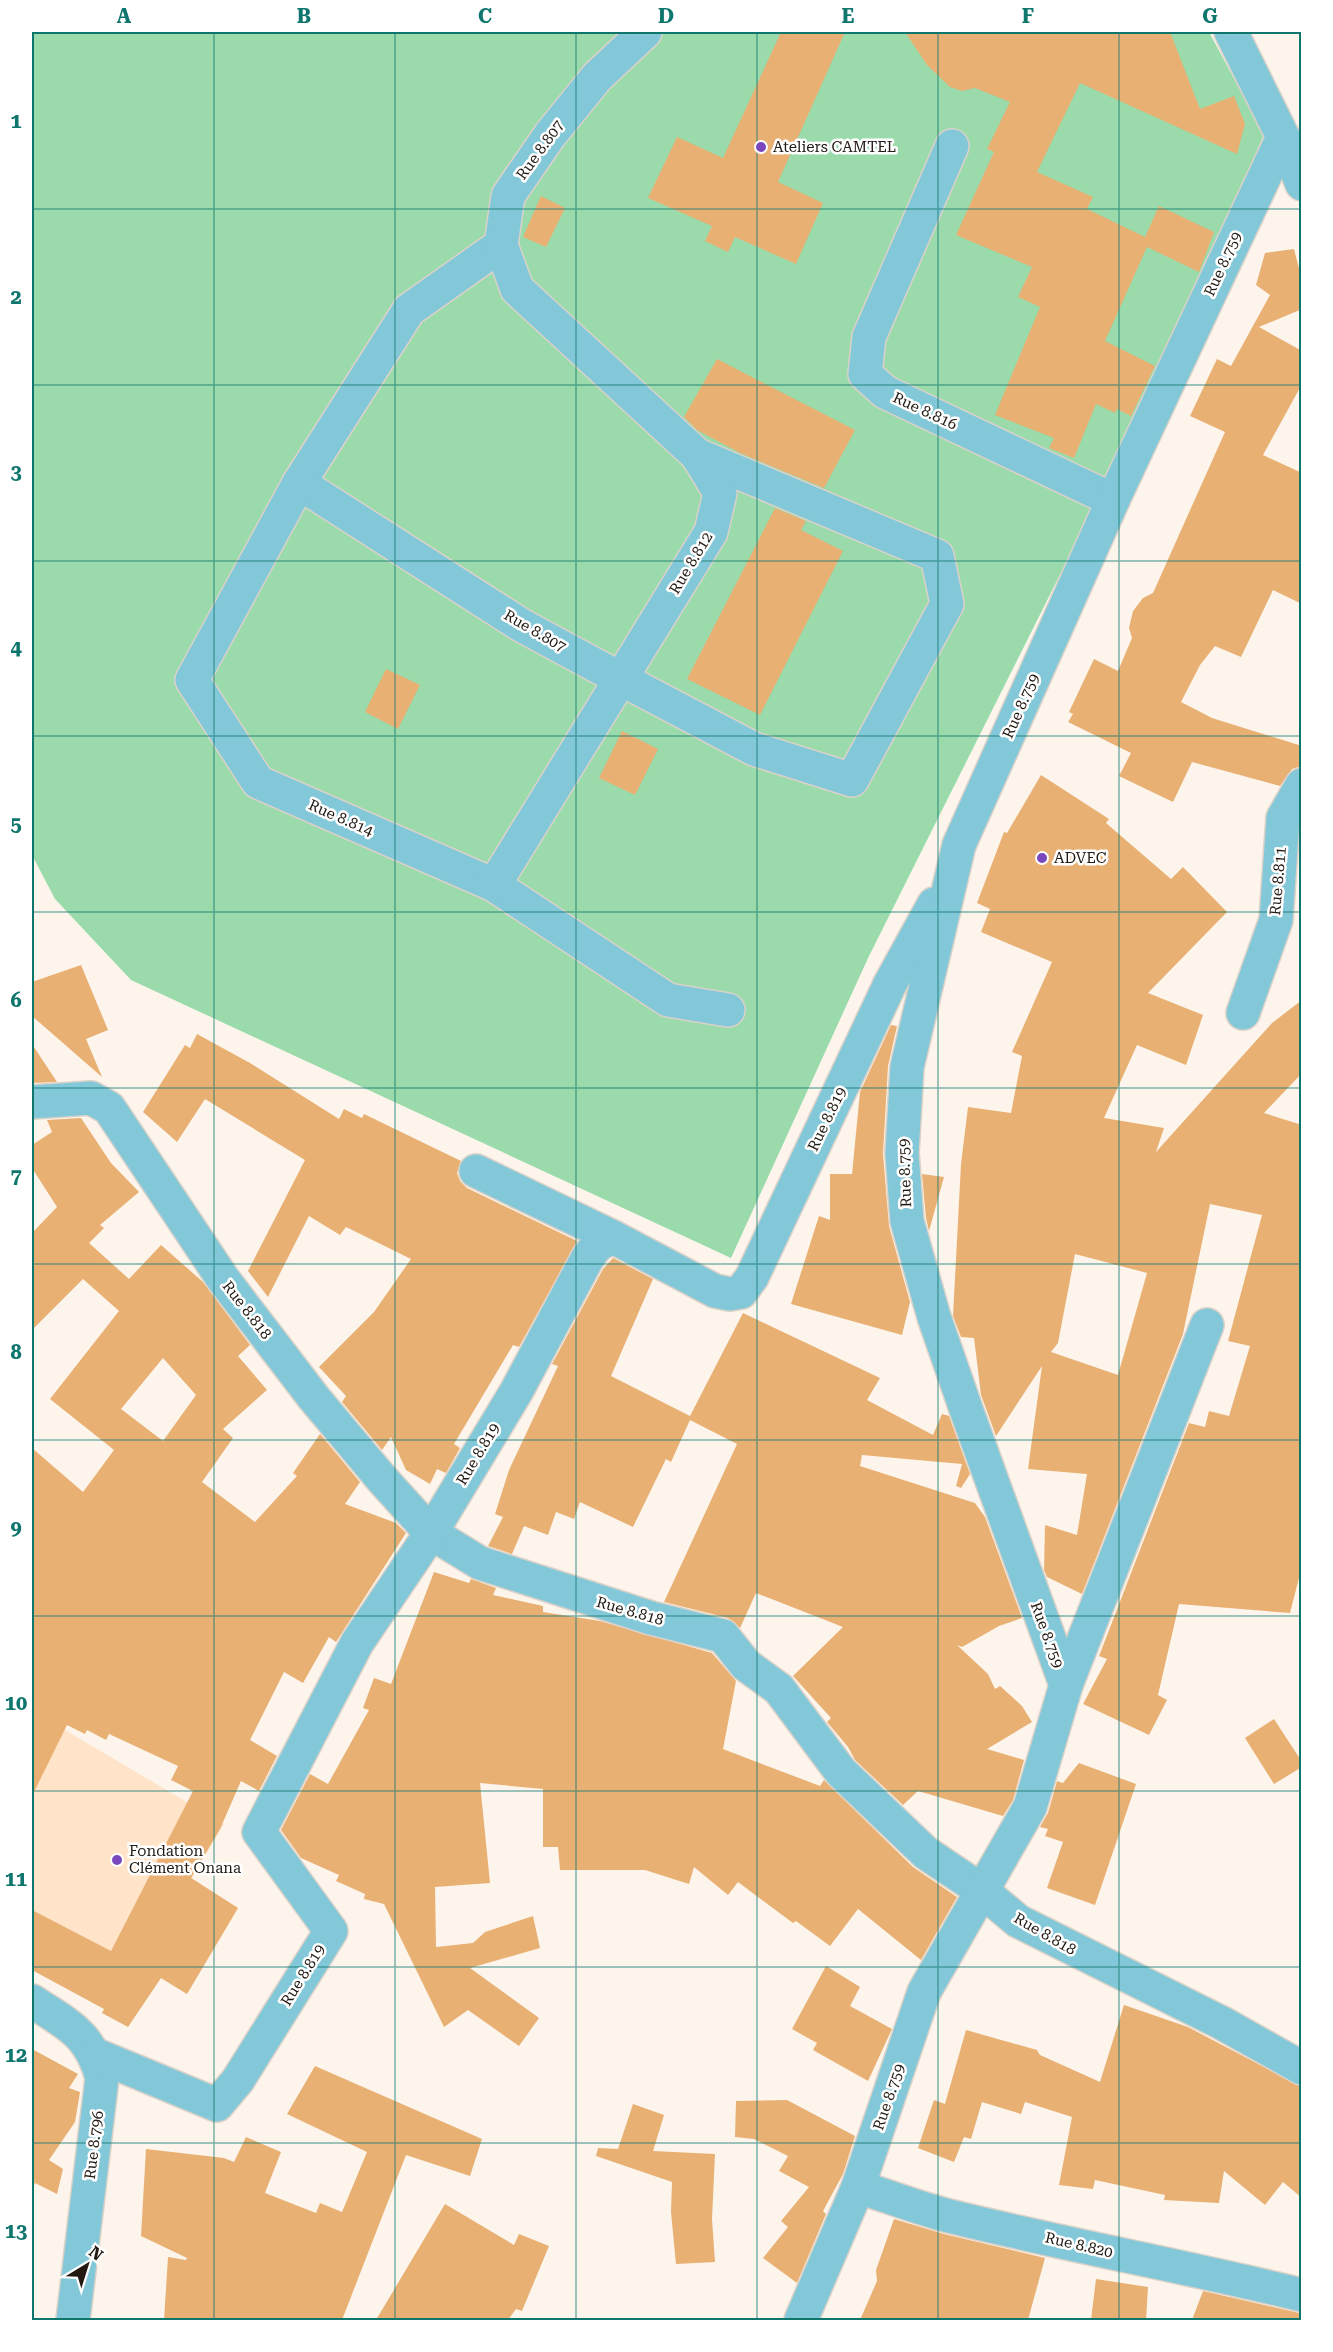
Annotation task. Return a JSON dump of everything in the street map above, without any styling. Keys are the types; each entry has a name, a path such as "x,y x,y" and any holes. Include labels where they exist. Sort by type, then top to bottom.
{"street":[{"name":"Rue 8.807","path":"501,245 508,196 550,135 597,77 645,32"},
{"path":"1231,32 1283,137 1302,184"},
{"name":"Rue 8.759","path":"801,2320 858,2187 924,1992 1030,1807 1066,1685 934,1317 907,1221 902,1153 907,1067 959,845 1113,500 1283,137"},
{"name":"Rue 8.816","path":"952,146 869,337 865,374 885,392 1113,500"},
{"name":"Rue 8.812","path":"494,885 711,532 720,494 697,455 517,289 501,245"},
{"path":"299,483 410,310 501,245"},
{"name":"Rue 8.807","path":"299,483 521,625 621,679 754,750 852,780 947,604 938,556 697,455"},
{"name":"Rue 8.814","path":"299,483 192,681 258,782 494,885 668,999 728,1010"},
{"name":"Rue 8.811","path":"1243,1013 1276,920 1283,818 1302,785"},
{"name":"Rue 8.819","path":"96,2055 217,2105 238,2080 330,1931 259,1832 357,1643 432,1533 516,1392 587,1259 597,1245 613,1237 715,1291 730,1294 741,1292 752,1277 890,984 930,914 959,845"},
{"name":"Rue 8.818","path":"32,1102 91,1098 109,1108 223,1279 314,1398 382,1479 432,1533 480,1563 651,1618 723,1636 746,1665 778,1689 841,1772 926,1853 981,1890 1018,1921 1222,2023 1302,2068"},
{"path":"476,1171 613,1237"},
{"path":"1066,1685 1207,1325"},
{"name":"Rue 8.796","path":"32,2001 79,2033 96,2055 102,2078 73,2320"},
{"name":"Rue 8.820","path":"858,2187 947,2215 1117,2254 1174,2264 1302,2295"}],"shaded area":[{"name":"Fondation Clément Onana","path":"32,1713 224,1824 192,1878 238,1908 187,1994 127,1958 103,2008 32,1970"}],"green space":[{"path":"32,32 1209,32 1264,134 1185,325 869,956 731,1258 131,980 55,899 32,855"}],"building":[{"name":"Ateliers CAMTEL","path":"781,32 845,32 778,182 823,203 796,264 735,237 728,252 705,241 712,226 648,198 677,137 723,158"},
{"path":"905,32 1170,32 1200,109 1234,96 1245,124 1237,154 1080,83 1037,172 1093,197 1087,209 1145,237 1159,206 1214,232 1199,272 1147,247 1105,341 1155,366 1131,416 1117,409 1115,413 1096,404 1074,458 1049,448 1054,438 995,415 1040,307 1018,297 1032,267 956,235 994,152 987,149 1010,102 975,88 962,91 950,87 927,65"},
{"path":"541,196 565,208 546,247 523,237"},
{"path":"1294,249 1302,280 1302,309 1259,327 1302,351 1302,384 1263,455 1302,473 1302,604 1273,590 1241,657 1215,646 1200,665 1181,702 1212,718 1302,746 1302,766 1292,769 1280,786 1192,762 1173,802 1119,776 1131,753 1068,722 1073,714 1069,712 1094,659 1118,671 1132,638 1129,628 1133,611 1143,598 1153,593 1225,432 1190,416 1217,359 1231,366 1270,295 1256,285 1265,253"},
{"path":"717,359 855,430 824,488 740,453 697,430 684,417"},
{"path":"775,508 806,521 801,530 843,551 760,715 687,679"},
{"path":"386,669 420,685 398,729 365,712"},
{"path":"622,731 658,749 635,795 599,778"},
{"path":"1041,775 1109,819 1106,823 1171,879 1183,867 1227,912 1148,993 1203,1015 1186,1065 1137,1045 1104,1118 1164,1128 1156,1152 1272,1023 1302,1000 1302,1073 1264,1113 1302,1125 1302,1566 1290,1613 1179,1604 1158,1695 1167,1700 1149,1735 1083,1704 1107,1659 1099,1656 1189,1423 1205,1427 1209,1411 1229,1416 1250,1346 1228,1341 1262,1215 1210,1204 1183,1334 1082,1594 1047,1577 1044,1570 1045,1525 1077,1535 1087,1474 1028,1469 1042,1366 996,1436 981,1395 974,1338 961,1337 953,1316 961,1164 968,1107 1011,1113 1022,1056 1012,1052 1052,962 981,932 990,909 977,903 1004,832 1007,833","holes":["1075,1254 1147,1273 1118,1375 1051,1352 1058,1343"]},
{"path":"81,965 108,1030 86,1039 102,1077 32,1016 32,982"},
{"path":"891,1025 897,1026 888,1066 883,1154 889,1226 910,1302 902,1335 791,1304 819,1216 830,1220 830,1174 852,1174 860,1092"},
{"path":"197,1034 250,1063 339,1119 344,1109 362,1118 364,1114 461,1161 457,1173 460,1181 467,1188 577,1241 519,1347 513,1345 454,1444 460,1448 446,1473 437,1469 430,1484 406,1470 391,1437 382,1450 342,1402 346,1396 319,1367 374,1312 411,1259 346,1227 340,1235 309,1216 268,1297 248,1271 305,1160 205,1099 177,1142 143,1112 185,1045 190,1048"},
{"path":"32,1044 57,1082 32,1083"},
{"path":"81,1118 111,1163 139,1192 100,1225 104,1228 89,1243 129,1279 161,1245 203,1282 250,1345 238,1356 267,1390 223,1429 233,1438 202,1482 255,1522 297,1476 293,1473 320,1434 360,1482 345,1504 396,1523 406,1533 336,1642 329,1637 303,1683 284,1672 250,1740 277,1756 259,1791 241,1781 220,1829 191,1878 238,1908 187,1994 161,1978 128,2027 102,2013 104,2009 32,1970 32,1910 111,1951 193,1791 171,1780 178,1766 109,1734 106,1740 87,1730 85,1734 67,1725 32,1796 32,1448 83,1492 114,1450 50,1399 119,1311 83,1279 32,1330 32,1233 57,1207 32,1168 32,1145 52,1132 47,1120","holes":["163,1358 196,1395 163,1441 121,1409"]},
{"path":"922,1174 944,1177 929,1231 926,1218"},
{"path":"613,1258 653,1279 611,1376 690,1416 743,1313 880,1378 867,1400 933,1435 942,1414 949,1416 970,1474 961,1488 956,1486 962,1464 862,1455 860,1466 975,1503 985,1517 1022,1618 999,1626 962,1647 957,1645 988,1674 995,1689 1000,1686 1022,1706 1032,1722 987,1749 1024,1760 1013,1800 1003,1816 918,1791 903,1805 855,1760 848,1747 827,1722 831,1718 793,1676 843,1627 756,1593 740,1628 728,1618 664,1602 737,1444 690,1420 671,1462 666,1459 633,1527 580,1502 574,1519 556,1512 548,1535 524,1526 512,1554 488,1546 503,1517 495,1514 509,1470 558,1366 552,1364 603,1269"},
{"path":"434,1572 469,1583 471,1579 496,1588 493,1595 543,1606 543,1612 600,1621 712,1653 736,1681 723,1749 820,1786 824,1780 913,1867 957,1897 921,1960 858,1909 830,1946 796,1921 793,1923 738,1882 728,1895 694,1867 689,1884 645,1870 560,1870 558,1847 543,1847 543,1789 480,1783 490,1883 435,1887 436,1947 473,1943 485,1932 533,1916 540,1948 470,1968 539,2018 519,2046 468,2010 444,2027 384,1904 364,1899 365,1894 336,1881 339,1875 301,1858 281,1830 310,1774 328,1784 369,1710 363,1708 374,1678 391,1684"},
{"path":"1274,1719 1302,1762 1302,1767 1274,1784 1245,1738"},
{"path":"1079,1763 1136,1784 1095,1905 1047,1888 1063,1842 1045,1836 1048,1829 1040,1827 1048,1813 1057,1781 1063,1783"},
{"path":"826,1966 860,1987 850,2006 892,2029 868,2081 813,2050 817,2043 792,2029"},
{"path":"1124,2005 1188,2027 1302,2087 1302,2198 1283,2182 1265,2205 1224,2171 1219,2203 1164,2200 1165,2195 1095,2180 1093,2189 1059,2185 1072,2117 1025,2102 1021,2114 982,2102 971,2139 964,2137 954,2162 918,2148 934,2100 945,2104 966,2030 1037,2050 1040,2055 1100,2082"},
{"path":"32,2049 78,2074 69,2088 80,2092 75,2122 49,2160 63,2169 57,2194 35,2183 32,2189"},
{"path":"315,2066 482,2139 470,2176 406,2155 342,2320 164,2320 168,2257 186,2260 187,2258 141,2236 146,2149 224,2158 234,2162 246,2137 281,2152 265,2193 316,2213 320,2203 342,2212 367,2152 287,2114"},
{"path":"787,2100 855,2136 843,2174 823,2211 826,2214 797,2283 763,2258 788,2227 781,2221 809,2187 779,2171 788,2156 754,2139 735,2137 736,2101"},
{"path":"633,2104 664,2115 653,2151 715,2154 712,2219 715,2262 676,2264 671,2212 672,2182 596,2156 598,2148 618,2149"},
{"path":"445,2204 514,2245 519,2234 549,2246 522,2311 516,2309 508,2320 376,2320"},
{"path":"894,2219 944,2234 1045,2258 1028,2320 860,2320 877,2281 876,2270"},
{"path":"1096,2279 1148,2287 1146,2320 1091,2320"},
{"path":"1203,2291 1299,2313 1302,2320 1192,2320"}],"place":[{"name":"Ateliers CAMTEL","path":"761,147"},
{"name":"ADVEC","path":"1042,858"},
{"name":"Fondation Clément Onana","path":"117,1860"}]}
